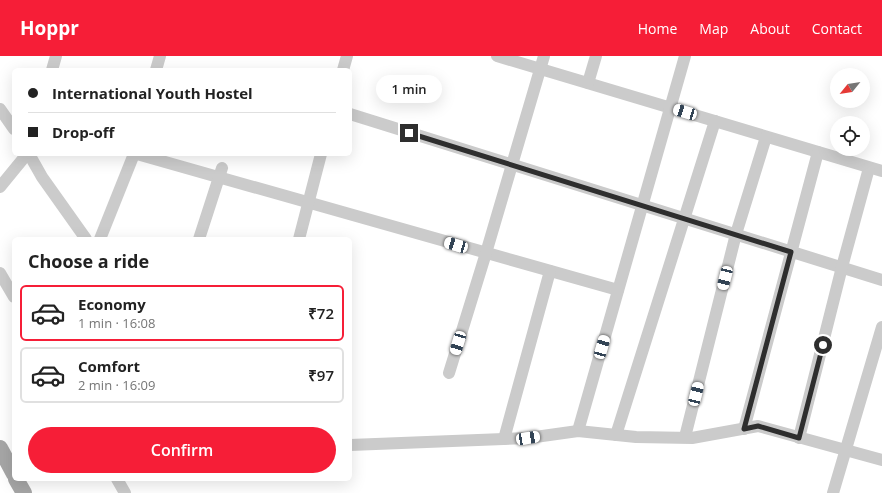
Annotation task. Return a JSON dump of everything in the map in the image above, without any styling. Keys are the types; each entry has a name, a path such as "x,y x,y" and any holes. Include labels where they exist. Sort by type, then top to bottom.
{"main road":[{"path":"0,448 12,470"},
{"path":"17,481 24,493"}],"street":[{"path":"53,68 56,56"},
{"path":"157,68 160,56"},
{"path":"344,68 347,56"},
{"path":"497,56 882,171"},
{"path":"449,373 544,56"},
{"path":"588,83 596,56"},
{"path":"578,431 685,56"},
{"path":"0,109 12,126"},
{"path":"352,115 882,280"},
{"path":"616,435 715,121"},
{"path":"686,438 736,234 766,137"},
{"path":"744,429 818,152"},
{"path":"0,187 26,156"},
{"path":"29,156 42,177 85,237"},
{"path":"101,237 135,156"},
{"path":"145,156 221,172 308,203 618,290"},
{"path":"300,237 320,156"},
{"path":"799,438 842,267 870,168"},
{"path":"200,237 221,172"},
{"path":"0,272 12,294"},
{"path":"504,439 550,272"},
{"path":"833,493 846,450 877,364 882,327"},
{"path":"352,445 528,438 578,431 636,437 686,438 758,426 882,460"},
{"path":"118,481 125,493"}],"route":[{"path":"409,133 791,252 744,429 758,426 799,438 823,345"}]}
